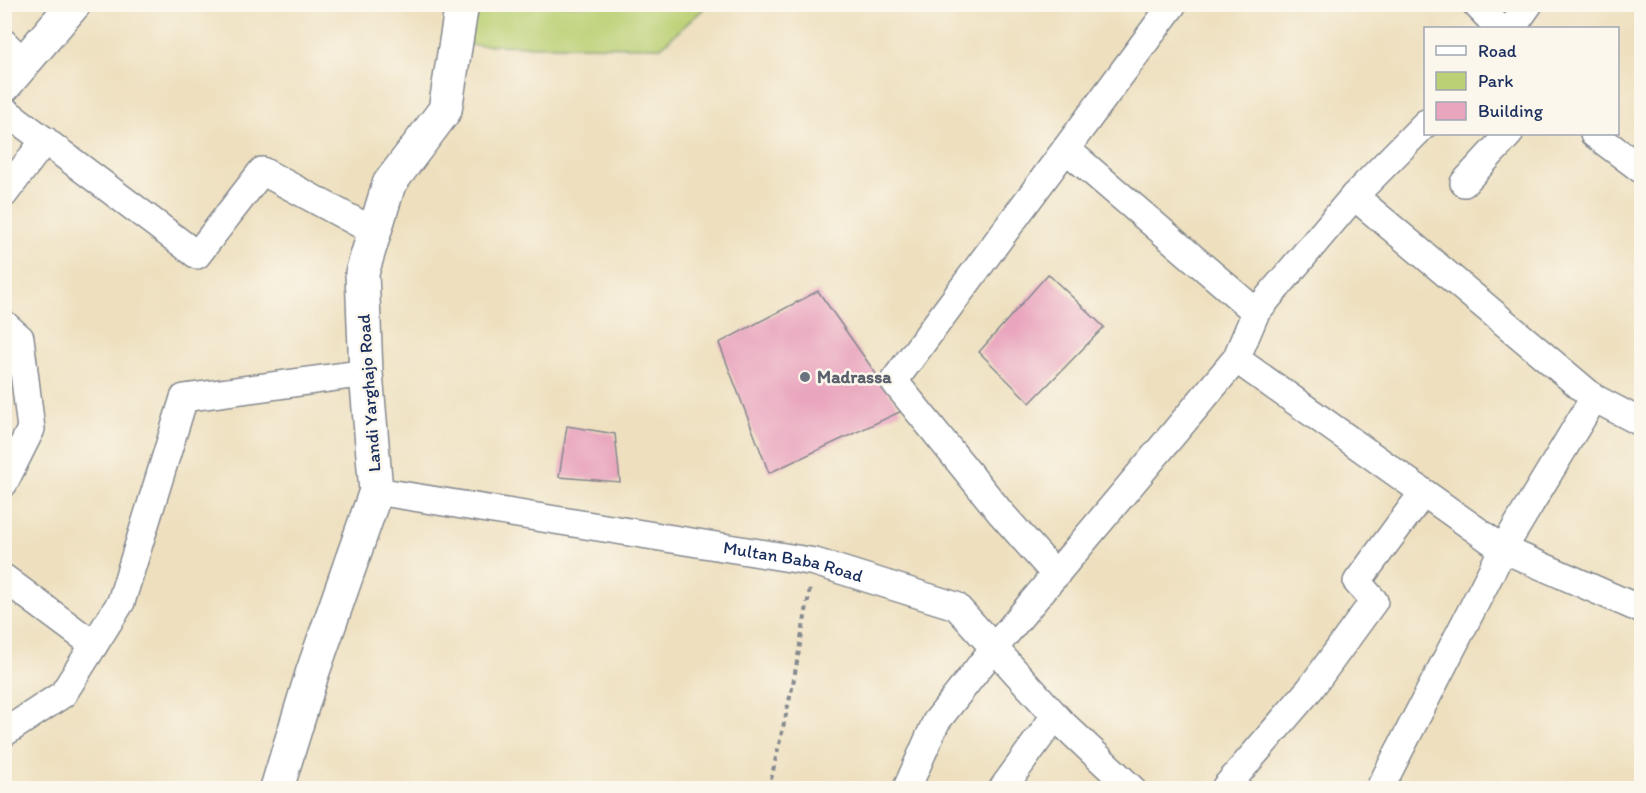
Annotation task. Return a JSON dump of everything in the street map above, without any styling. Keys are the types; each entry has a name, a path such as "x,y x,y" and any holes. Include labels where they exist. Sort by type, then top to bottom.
{"street":[{"path":"11,64 74,4"},
{"name":"Landi Yarghajo Road","path":"277,789 312,674 376,491 366,373 362,273 389,184 445,111 462,4"},
{"path":"1056,575 1000,512 894,381 1173,4"},
{"path":"1476,4 1498,27"},
{"path":"1513,27 1529,4"},
{"path":"4,110 197,255 262,171 375,232"},
{"path":"907,789 936,722 994,648 1236,359 1256,312 1354,196 1424,124"},
{"path":"1464,183 1508,135"},
{"path":"1595,135 1641,170"},
{"path":"4,194 45,140"},
{"path":"1066,148 1256,312"},
{"path":"1354,196 1594,398 1641,423"},
{"path":"4,324 20,338 31,429 4,483"},
{"path":"1236,359 1503,549 1641,610"},
{"path":"4,733 63,694 121,602 184,398 366,373"},
{"path":"1380,789 1503,549 1594,398"},
{"name":"Multan Baba Road","path":"376,491 815,562 956,606 1055,716 1131,789"},
{"path":"1224,789 1310,689 1374,601 1357,582 1423,493"},
{"path":"4,578 94,645"},
{"path":"1003,789 1055,716"}],"path":[{"path":"769,789 793,684 815,562"}],"green space":[{"path":"474,5 708,5 661,47 468,45"}],"building":[{"path":"1048,274 1104,327 1030,403 979,352"},
{"name":"Madrassa","path":"818,291 902,411 769,473 719,343"},
{"path":"567,426 615,434 620,482 559,477"}],"place":[{"name":"Madrassa","path":"805,377"}]}
